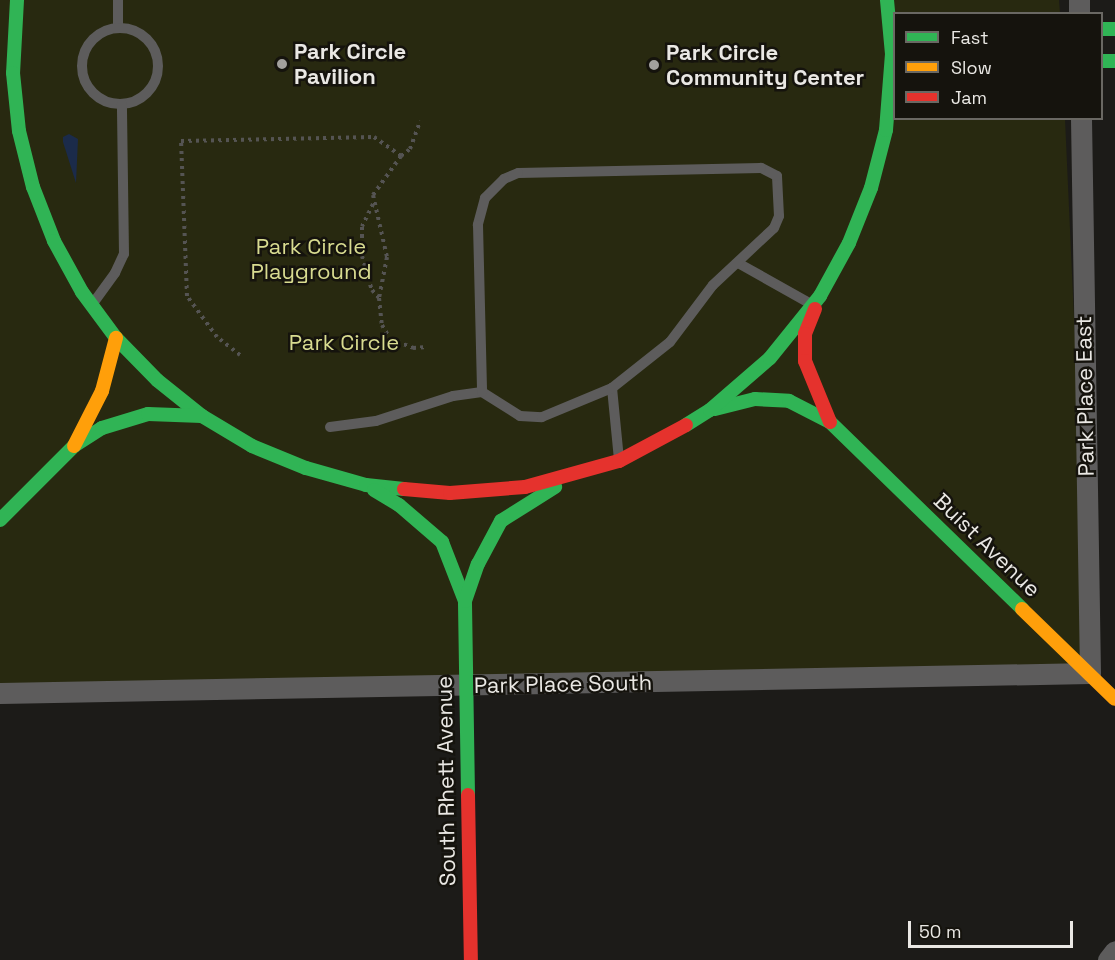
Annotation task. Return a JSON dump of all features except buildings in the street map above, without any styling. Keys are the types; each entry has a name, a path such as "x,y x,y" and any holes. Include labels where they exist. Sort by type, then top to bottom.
{"street":[{"path":"0,25 9,0"},
{"path":"17,0 13,73 19,131 33,187 54,241 91,305 117,338 157,380 202,416 252,446 284,459 366,485 420,492 480,493 570,477 619,461 666,438 710,410 770,358 816,300 858,221 871,188 886,130 892,54 886,0"},
{"path":"0,102 19,131"},
{"path":"886,130 894,120"},
{"name":"Park Place East","path":"1081,120 1090,673"},
{"name":"Buist Avenue","path":"816,300 804,346 814,389 830,423"},
{"path":"74,446 102,391 117,338"},
{"name":"Buist Avenue","path":"710,410 769,399 789,401 830,423 1115,699"},
{"path":"0,520 74,446 102,428 148,414 202,416"},
{"name":"South Rhett Avenue","path":"471,960 465,602 478,564 501,521 570,477"},
{"name":"South Rhett Avenue","path":"366,485 399,505 442,542 465,602"},
{"name":"Park Place South","path":"0,693 1090,673"},
{"path":"1108,960 1115,951"}],"lane":[{"path":"118,0 118,28"},
{"path":"118,28 135,30 146,37 158,59 157,77 147,93 122,104 100,99 91,91 81,68 89,44 98,34 118,28"},
{"path":"91,305 115,273 124,254 122,104"},
{"path":"330,426 376,421 453,396 482,392 520,416 542,417 612,388 670,342 713,285 774,228 779,216 777,176 761,168 518,173 504,179 485,198 478,225 482,392"},
{"path":"738,263 816,300"},
{"path":"612,388 619,461"}],"path":[{"path":"379,298 372,290 362,256 362,227 380,182 401,156 410,149 420,121"},
{"path":"240,355 217,337 187,296 181,141 374,138 401,156"},
{"path":"373,203 387,257 379,298 382,325 390,339 413,348 427,347"}],"green space":[{"name":"Park Circle","path":"0,0 1059,0 1060,12 893,12 893,120 1065,120 1090,673 0,692"}],"water":[{"path":"69,134 78,139 76,183 63,142 63,137"}],"traffic: fast":[{"path":"17,0 13,73 19,131 33,187 54,241 82,292 116,338 157,380 202,416 252,446 306,468 366,485 404,489"},
{"path":"686,425 710,410 770,358 820,296 849,243 871,188 886,130 892,54 887,0"},
{"path":"1103,29 1115,29"},
{"path":"1103,61 1115,61"},
{"path":"715,409 755,399 789,401 830,422 1022,609"},
{"path":"0,520 74,446 102,428 148,414 202,416"},
{"path":"468,795 465,601 478,564 501,521 555,487"},
{"path":"374,490 399,505 442,542 465,601"}],"traffic: slow":[{"path":"74,446 102,391 116,338"},
{"path":"1022,609 1115,699"}],"traffic: jam":[{"path":"815,309 805,334 805,361 830,422"},
{"path":"404,489 450,493 525,487 619,461 686,425"},
{"path":"468,795 471,960"}],"place":[{"name":"Park Circle Pavilion","path":"282,64"},
{"name":"Park Circle Community Center","path":"654,65"}],"park label":[{"name":"Park Circle Playground","path":"311,258"}]}
